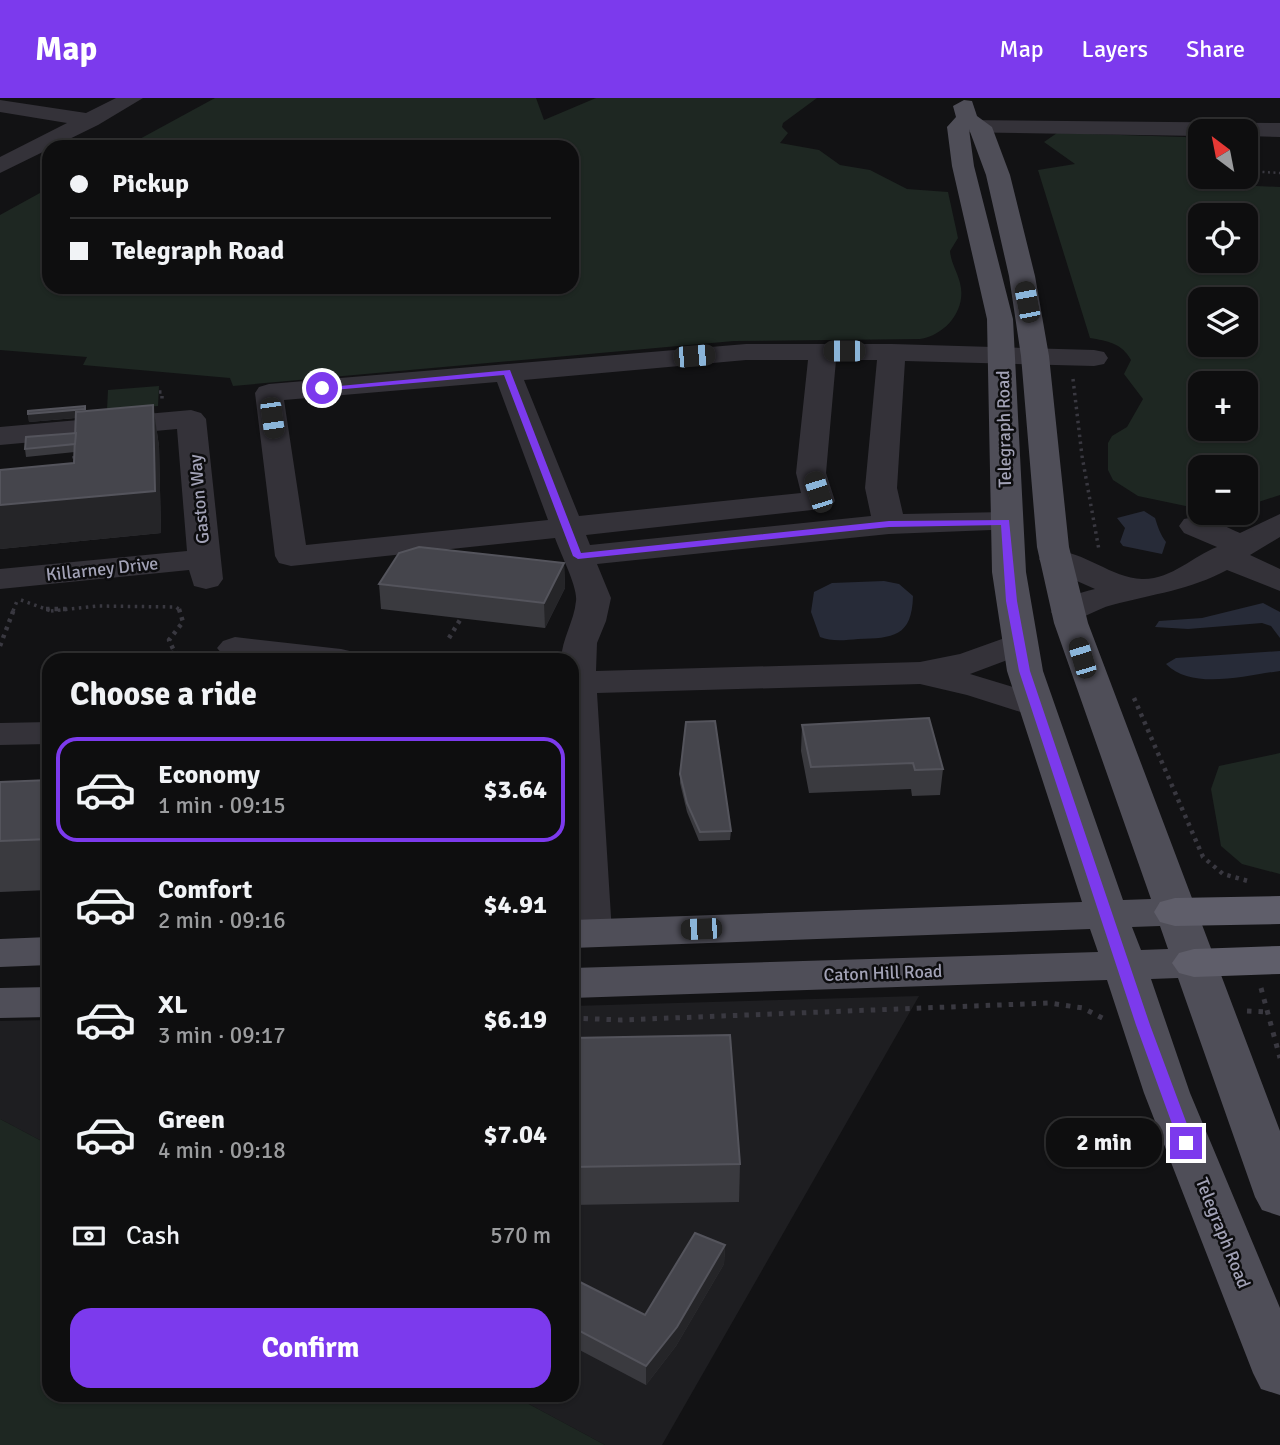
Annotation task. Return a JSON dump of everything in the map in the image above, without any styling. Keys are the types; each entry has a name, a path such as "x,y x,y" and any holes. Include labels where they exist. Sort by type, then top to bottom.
{"highway":[{"path":"1175,912 1268,896"},
{"path":"1194,963 1270,973"}],"main road":[{"name":"Telegraph Road","path":"967,118 963,166 996,291 1019,355 1051,524 1055,559 1068,612 1082,658 1280,1197"},
{"name":"Telegraph Road","path":"1019,355 1006,522 1012,601 1019,644 1036,706 1172,1106 1280,1373"},
{"path":"1006,522 1051,524"},
{"path":"582,933 1175,912"},
{"path":"0,953 42,951"},
{"name":"Caton Hill Road","path":"579,984 1194,963"},
{"path":"0,1003 42,1002"}],"street":[{"path":"50,140 131,98"},
{"path":"0,106 90,120"},
{"path":"967,118 1188,126"},
{"path":"1258,124 1280,123"},
{"path":"1258,129 1280,130"},
{"path":"0,165 42,144"},
{"path":"572,542 819,501 811,473 823,351"},
{"path":"1006,522 889,524 291,556 269,393 746,352 892,352 1094,358"},
{"path":"889,524 881,488 892,352"},
{"path":"507,372 594,606 579,643 578,653"},
{"name":"Gaston Way","path":"0,436 191,419 205,569"},
{"path":"1068,612 1091,599 1190,576 1280,524"},
{"path":"1195,526 1280,581"},
{"path":"1055,559 1101,580 1146,588"},
{"name":"Killarney Drive","path":"12,590 205,569"},
{"path":"579,683 920,673 969,663 1019,644"},
{"path":"235,648 279,653"},
{"path":"920,673 969,683 1036,706"},
{"path":"0,734 42,733"},
{"path":"579,826 582,933"}],"path":[{"path":"1258,172 1280,173"},
{"path":"1071,376 1075,383 1082,456 1100,561"},
{"path":"73,479 74,444"},
{"path":"0,646 12,590 36,608 57,611 97,606 173,606 181,610 183,618 181,626 169,639 177,653"},
{"path":"449,638 460,620"},
{"path":"1129,688 1203,857 1221,876 1268,896"},
{"path":"1270,973 1268,1012 1280,1058"},
{"path":"579,1018 621,1020 1049,1003 1083,1008 1107,1021"},
{"path":"1247,1011 1268,1012"}],"shaded area":[{"path":"215,98 536,98 544,120 596,98 817,98 783,123 782,127 788,133 780,143 819,150 840,165 870,170 907,189 948,192 958,238 950,251 960,283 960,302 946,326 929,337 920,339 734,341 233,386 230,378 83,365 87,357 0,350 0,215 42,192 42,294 579,294 579,140 138,140"},
{"path":"1057,133 1185,137 1188,138 1188,189 1280,187 1280,495 1258,502 1258,455 1188,455 1188,506 1138,496 1113,480 1108,470 1108,443 1112,436 1127,427 1143,399 1124,374 1131,360 1127,354 1114,344 1090,338 1038,170 1075,164 1044,142"},
{"path":"159,386 158,406 107,410 108,390"},
{"path":"1280,753 1280,874 1242,864 1221,846 1211,789 1219,766"},
{"path":"919,996 662,1445 605,1445 525,1402 579,1402 579,1006"},
{"path":"42,1020 42,1141 0,1119 0,1021"},
{"path":"0,1119 42,1141 42,1402 525,1402 605,1445 0,1445"}],"water":[{"path":"1144,511 1155,518 1166,542 1162,554 1123,546 1120,542 1125,528 1117,518"},
{"path":"884,581 899,584 913,596 912,610 904,627 891,636 881,638 829,640 820,637 811,612 814,592 832,583"},
{"path":"1263,603 1280,612 1280,638 1271,626 1262,623 1188,629 1155,627 1159,621 1202,618"},
{"path":"1280,651 1280,671 1236,678 1190,677 1166,664 1176,658"}],"building":[{"path":"153,405 155,491 0,505 0,470 74,463 76,412"},
{"path":"85,406 85,409 28,414 28,411"},
{"path":"76,433 75,444 25,449 26,437"},
{"path":"419,547 564,563 544,603 379,584 399,553"},
{"path":"929,718 943,769 915,770 913,763 811,767 802,725"},
{"path":"715,721 731,831 700,832 687,803 680,774 686,722"},
{"path":"42,780 42,839 0,841 0,782"},
{"path":"730,1035 740,1164 579,1167 579,1038"},
{"path":"695,1233 725,1245 677,1327 646,1366 579,1331 579,1282 645,1315"}],"route":[{"path":"322,388 507,372 578,556 889,524 1006,522 1012,601 1025,671 1143,1025 1186,1143"}]}
